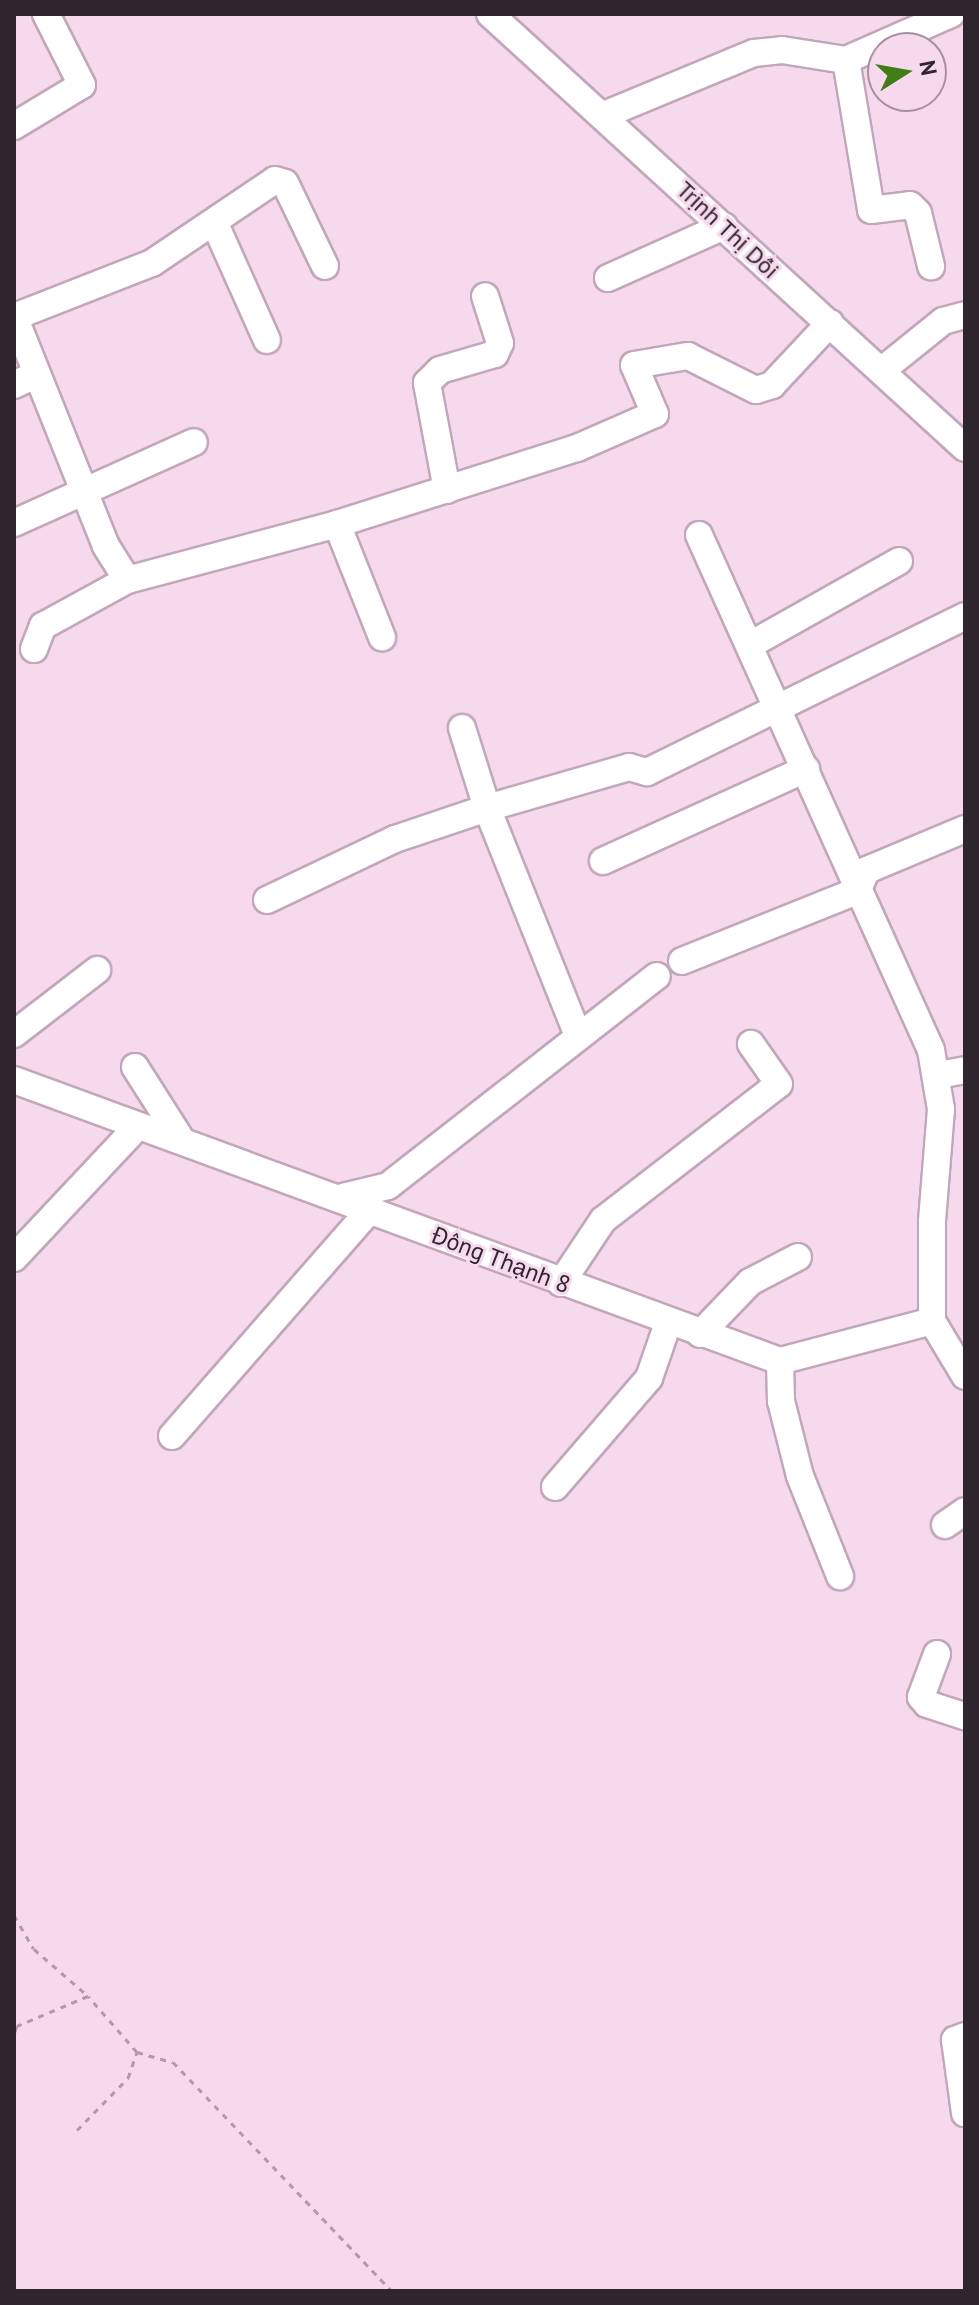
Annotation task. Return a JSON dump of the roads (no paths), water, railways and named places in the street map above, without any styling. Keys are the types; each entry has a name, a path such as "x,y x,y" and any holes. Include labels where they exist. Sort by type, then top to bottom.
{"street":[{"path":"14,126 82,85 46,14"},
{"name":"Trịnh Thị Dối","path":"490,14 965,448"},
{"path":"604,115 754,53 782,50 846,60 951,14"},
{"path":"846,60 871,210 910,205 918,213 931,266"},
{"path":"127,580 106,546 84,490 26,379 14,317 152,263 215,224 275,180 285,183 325,266"},
{"path":"215,224 267,340"},
{"path":"608,278 724,226"},
{"path":"447,490 427,383 440,370 495,354 500,343 485,296"},
{"path":"881,371 943,321 965,315"},
{"path":"34,649 43,626 127,580 337,524 447,490 577,448 655,414 634,365 688,356 756,390 772,385 830,323"},
{"path":"14,523 194,442"},
{"path":"337,524 382,637"},
{"path":"699,535 780,707 938,1075 953,1140 932,1222 932,1321 965,1376"},
{"path":"750,645 899,561"},
{"path":"267,900 395,839 487,808 629,767 647,772 965,616"},
{"path":"462,728 487,808 578,1035"},
{"path":"603,861 806,769"},
{"path":"682,961 857,891 867,870 965,829"},
{"path":"14,1034 97,970"},
{"path":"343,1197 388,1186 657,976"},
{"path":"561,1283 603,1220 779,1084 751,1044"},
{"path":"135,1067 179,1136"},
{"path":"938,1075 965,1070"},
{"name":"Đông Thạnh 8","path":"14,1080 138,1126 179,1136 561,1283 780,1361"},
{"path":"14,1258 138,1126"},
{"path":"172,1436 370,1210"},
{"path":"700,1334 750,1282 798,1257"},
{"path":"840,1576 800,1476 781,1401 780,1361 932,1321"},
{"path":"555,1487 649,1378 668,1323"},
{"path":"937,1654 921,1697 927,1704 965,1716"},
{"path":"965,2036 955,2040 965,2113"}]}
